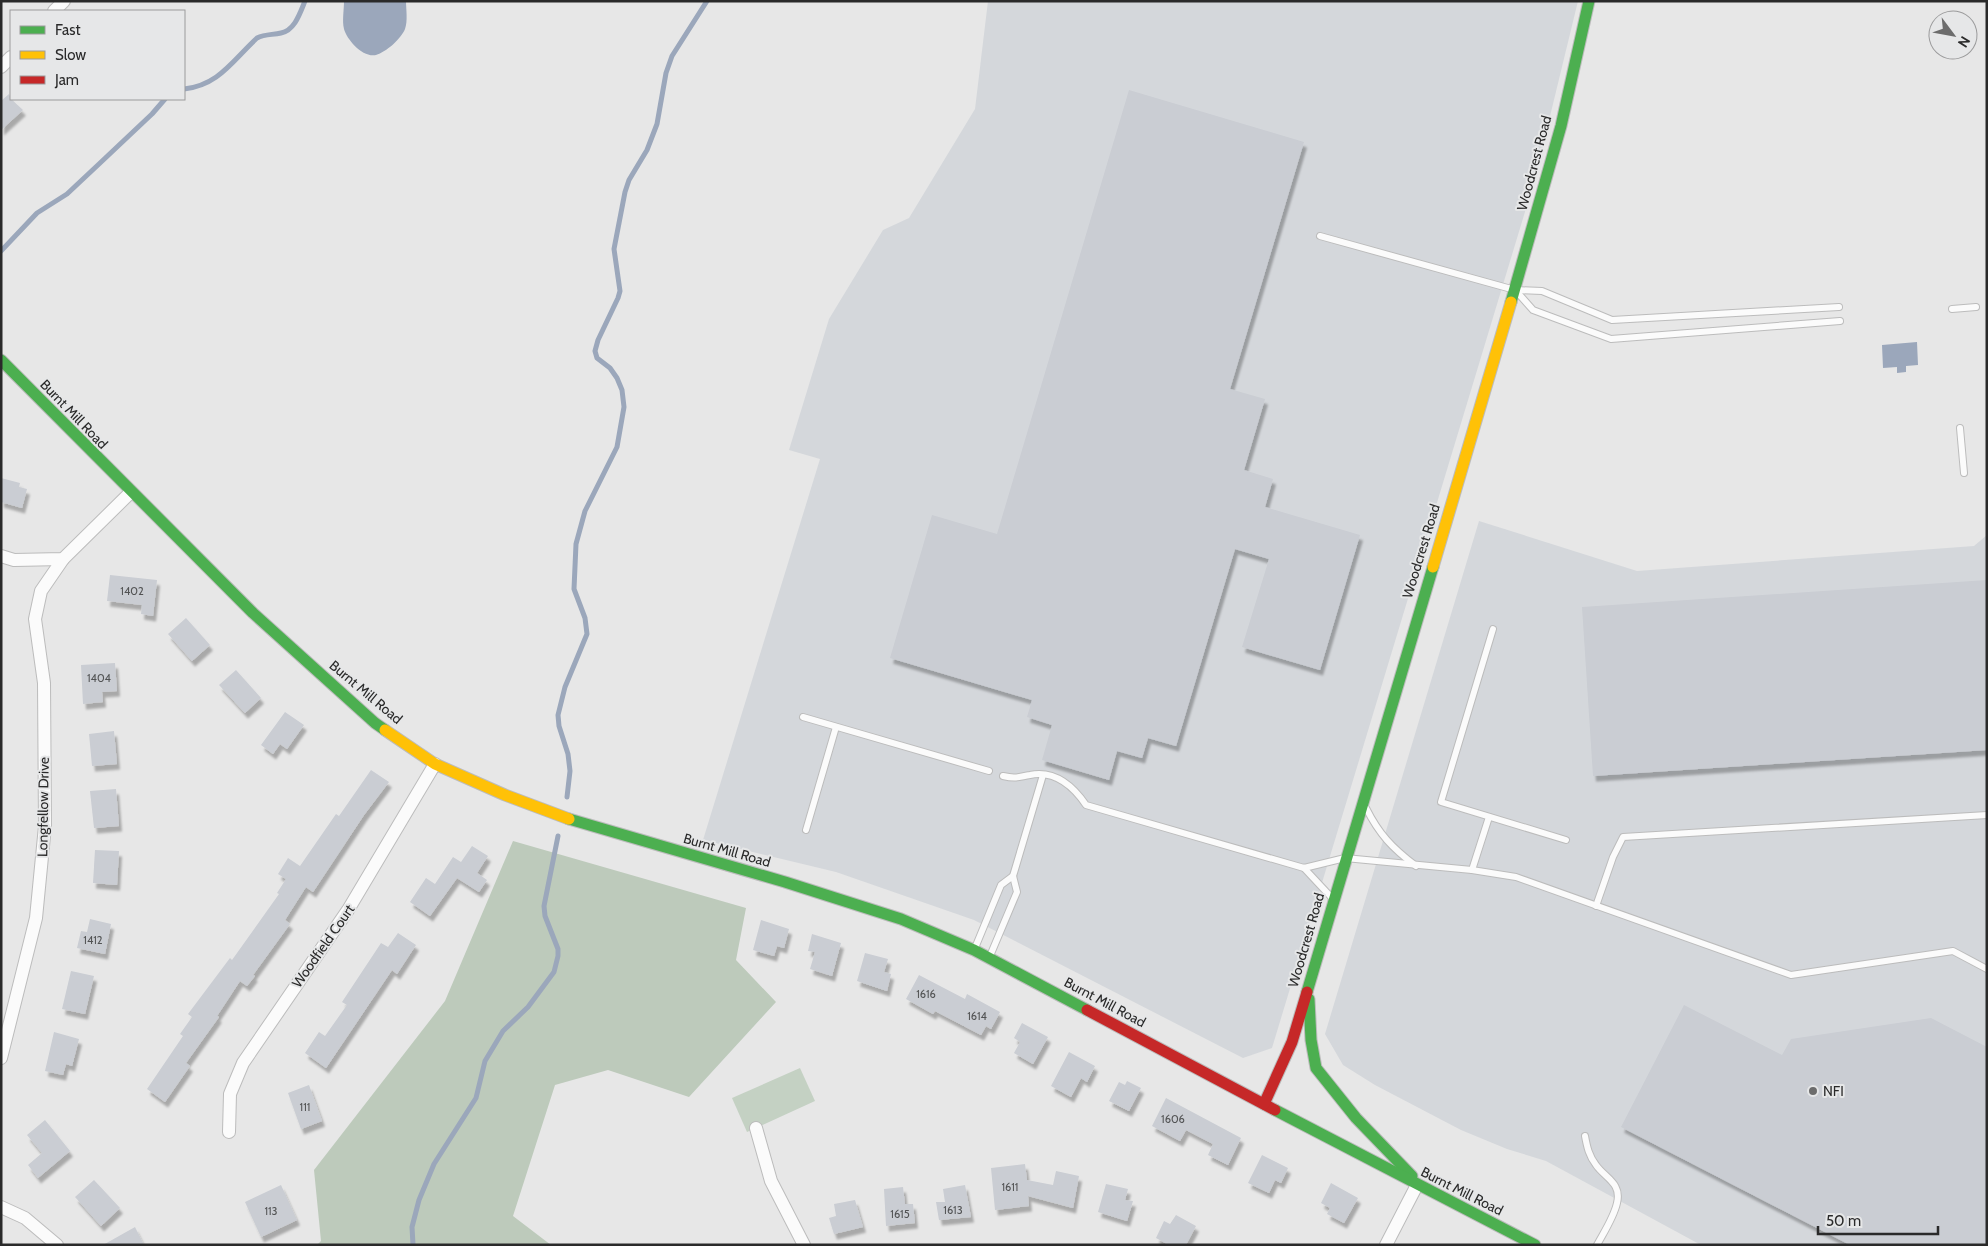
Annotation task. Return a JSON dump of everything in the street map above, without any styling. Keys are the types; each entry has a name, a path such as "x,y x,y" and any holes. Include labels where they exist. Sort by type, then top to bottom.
{"main road":[{"name":"Woodcrest Road","path":"1264,1104 1292,1042 1515,290 1561,126 1589,1"},
{"name":"Burnt Mill Road","path":"1,360 253,613 375,723 435,764 505,795 586,825 785,882 901,919 974,950 1535,1245"},
{"path":"1308,987 1311,1040 1316,1068 1356,1118 1415,1179 1418,1185"}],"street":[{"path":"55,10 64,1"},
{"path":"1,67 10,58"},
{"name":"Longfellow Drive","path":"1,1058 36,918 45,826 44,682 36,619 41,591 64,559 131,492"},
{"path":"1,556 14,560 64,559"},
{"name":"Woodfield Court","path":"229,1132 230,1094 244,1063 260,1036 348,910 435,764"},
{"path":"756,1128 771,1181 804,1245"},
{"path":"1386,1245 1418,1185"},
{"path":"1,1207 25,1218 57,1245"}],"lane":[{"path":"1320,236 1515,290 1542,291 1612,320 1839,307"},
{"path":"1515,290 1533,310 1611,339 1840,322"},
{"path":"1952,309 1976,307"},
{"path":"1960,428 1964,473"},
{"path":"1493,629 1441,802 1566,840"},
{"path":"803,717 989,772"},
{"path":"806,830 836,727"},
{"path":"1003,776 1016,779 1032,775 1043,775 1064,781 1077,791 1086,805 1304,868 1345,858 1472,870 1516,877 1791,975 1953,951 1987,968"},
{"path":"990,957 1017,892 1013,876 1043,775"},
{"path":"1362,801 1375,827 1394,849 1417,866"},
{"path":"1596,906 1613,857 1623,837 1987,815"},
{"path":"1472,870 1489,817"},
{"path":"1304,868 1333,899"},
{"path":"974,950 1001,885 1013,876"},
{"path":"1584,1136 1588,1153 1597,1167 1610,1177 1618,1193 1618,1203 1597,1245"}],"shaded area":[{"path":"988,1 1578,1 1534,182 1272,1048 1243,1058 974,920 836,872 703,840 820,459 789,450 829,319 883,230 909,218 975,109"},
{"path":"1479,521 1637,571 1974,546 1987,535 1987,1245 1701,1245 1546,1161 1507,1149 1461,1130 1375,1085 1343,1065 1325,1034"}],"green space":[{"path":"513,841 746,908 736,960 776,1002 689,1097 608,1070 555,1085 513,1216 551,1245 317,1245 321,1241 314,1170 445,1001"},
{"path":"800,1068 815,1101 747,1132 732,1098"}],"water":[{"path":"344,1 406,1 407,19 403,33 393,45 384,51 376,55 366,54 352,43 344,29"},
{"path":"1917,342 1918,365 1906,366 1906,372 1897,373 1897,367 1883,368 1882,345"}],"building":[{"path":"1129,90 1304,142 1230,389 1265,399 1244,470 1273,479 1265,507 1360,535 1320,670 1242,647 1269,559 1235,549 1176,746 1148,738 1142,758 1117,751 1109,780 1042,760 1052,725 1027,717 1032,700 890,658 932,515 997,534"},
{"path":"9,94 10,100 23,110 1,130 1,101"},
{"path":"1,478 20,483 19,487 27,489 22,508 1,502"},
{"path":"110,575 157,580 153,616 141,614 142,605 107,601"},
{"path":"1987,580 1987,750 1593,776 1582,607"},
{"path":"186,618 210,645 192,661 168,634"},
{"path":"115,663 117,691 102,692 103,702 83,704 81,665"},
{"path":"236,670 261,698 245,713 219,685"},
{"path":"285,712 304,725 287,749 280,744 273,754 261,745"},
{"path":"114,731 117,764 92,766 89,734"},
{"path":"371,770 389,782 364,815 313,892 306,887 285,920 290,924 253,975 255,976 247,986 240,981 217,1016 219,1017 186,1063 190,1066 165,1102 147,1089 183,1036 180,1034 192,1017 188,1014 230,958 232,960 279,894 277,893 286,879 278,874 288,858 300,866 336,814 339,816"},
{"path":"116,789 119,826 94,828 90,791"},
{"path":"472,846 488,856 477,873 487,880 479,892 457,878 430,916 410,902 426,878 435,884 453,857 461,862"},
{"path":"95,850 119,851 117,885 93,883"},
{"path":"90,919 111,924 105,954 77,948 81,931 87,932"},
{"path":"761,920 789,929 784,948 777,946 774,956 753,950"},
{"path":"398,933 416,945 397,974 392,970 326,1068 305,1053 319,1032 325,1036 347,1005 342,1002 381,943 388,947"},
{"path":"812,934 841,943 832,976 810,969 815,952 808,951"},
{"path":"865,953 888,959 884,972 891,974 887,991 857,981"},
{"path":"71,971 94,976 85,1014 62,1009"},
{"path":"919,975 965,999 967,994 1000,1012 991,1029 986,1026 981,1035 935,1011 933,1014 906,999"},
{"name":"NFI","path":"1684,1005 1782,1055 1791,1039 1931,1018 1987,1047 1987,1245 1850,1245 1621,1127"},
{"path":"1022,1023 1048,1037 1033,1064 1014,1053 1020,1042 1014,1038"},
{"path":"54,1032 79,1039 72,1066 66,1064 63,1075 45,1071"},
{"path":"1069,1052 1095,1066 1087,1082 1081,1078 1071,1097 1051,1086"},
{"path":"1127,1081 1141,1088 1129,1111 1109,1101 1119,1082 1125,1085"},
{"path":"309,1085 322,1121 301,1129 288,1093"},
{"path":"1166,1098 1241,1138 1228,1165 1208,1155 1213,1144 1186,1130 1180,1141 1152,1126"},
{"path":"45,1120 70,1151 38,1178 28,1165 42,1153 27,1135"},
{"path":"1262,1155 1288,1168 1281,1183 1275,1180 1269,1193 1248,1183"},
{"path":"1025,1164 1027,1180 1053,1185 1056,1171 1079,1176 1073,1208 1028,1196 1029,1206 995,1210 991,1168"},
{"path":"94,1180 120,1208 101,1226 75,1197"},
{"path":"1331,1183 1358,1198 1344,1223 1327,1214 1330,1208 1321,1203"},
{"path":"1106,1184 1128,1189 1125,1200 1133,1201 1127,1221 1098,1212"},
{"path":"281,1185 297,1220 261,1237 245,1202"},
{"path":"965,1185 971,1217 939,1220 936,1202 945,1202 943,1189"},
{"path":"903,1187 905,1204 913,1204 915,1223 886,1226 884,1189"},
{"path":"855,1200 863,1227 834,1234 829,1218 836,1216 834,1204"},
{"path":"1176,1215 1196,1226 1186,1245 1169,1245 1156,1238 1164,1221 1170,1224"},
{"path":"135,1227 144,1245 103,1245"}],"waterway":[{"path":"185,89 207,83 216,77 257,38 286,31 293,25 305,1"},
{"path":"567,797 570,771 568,754 559,726 558,715 565,687 587,634 585,618 574,589 576,544 585,511 617,447 624,407 622,390 617,378 610,368 597,358 595,351 620,291 614,249 625,192 629,180 647,150 657,124 666,73 672,56 707,1"},
{"path":"1,251 37,213 67,194 152,114 164,100"},
{"path":"413,1245 412,1227 419,1200 434,1164 476,1098 485,1061 503,1031 528,1007 554,972 558,949 545,916 544,906 558,836"}],"traffic: fast":[{"path":"1511,302 1561,126 1589,1"},
{"path":"1,360 253,613 385,730"},
{"path":"1307,992 1433,567"},
{"path":"569,819 785,882 901,919 974,950 1087,1010"},
{"path":"1309,999 1311,1040 1316,1068 1356,1118 1412,1176"},
{"path":"1275,1110 1535,1245"}],"traffic: slow":[{"path":"1433,567 1511,302"},
{"path":"385,730 435,764 505,795 569,819"}],"traffic: jam":[{"path":"1264,1104 1292,1042 1307,992"},
{"path":"1087,1010 1275,1110"}],"place":[{"name":"NFI","path":"1813,1091"}]}
